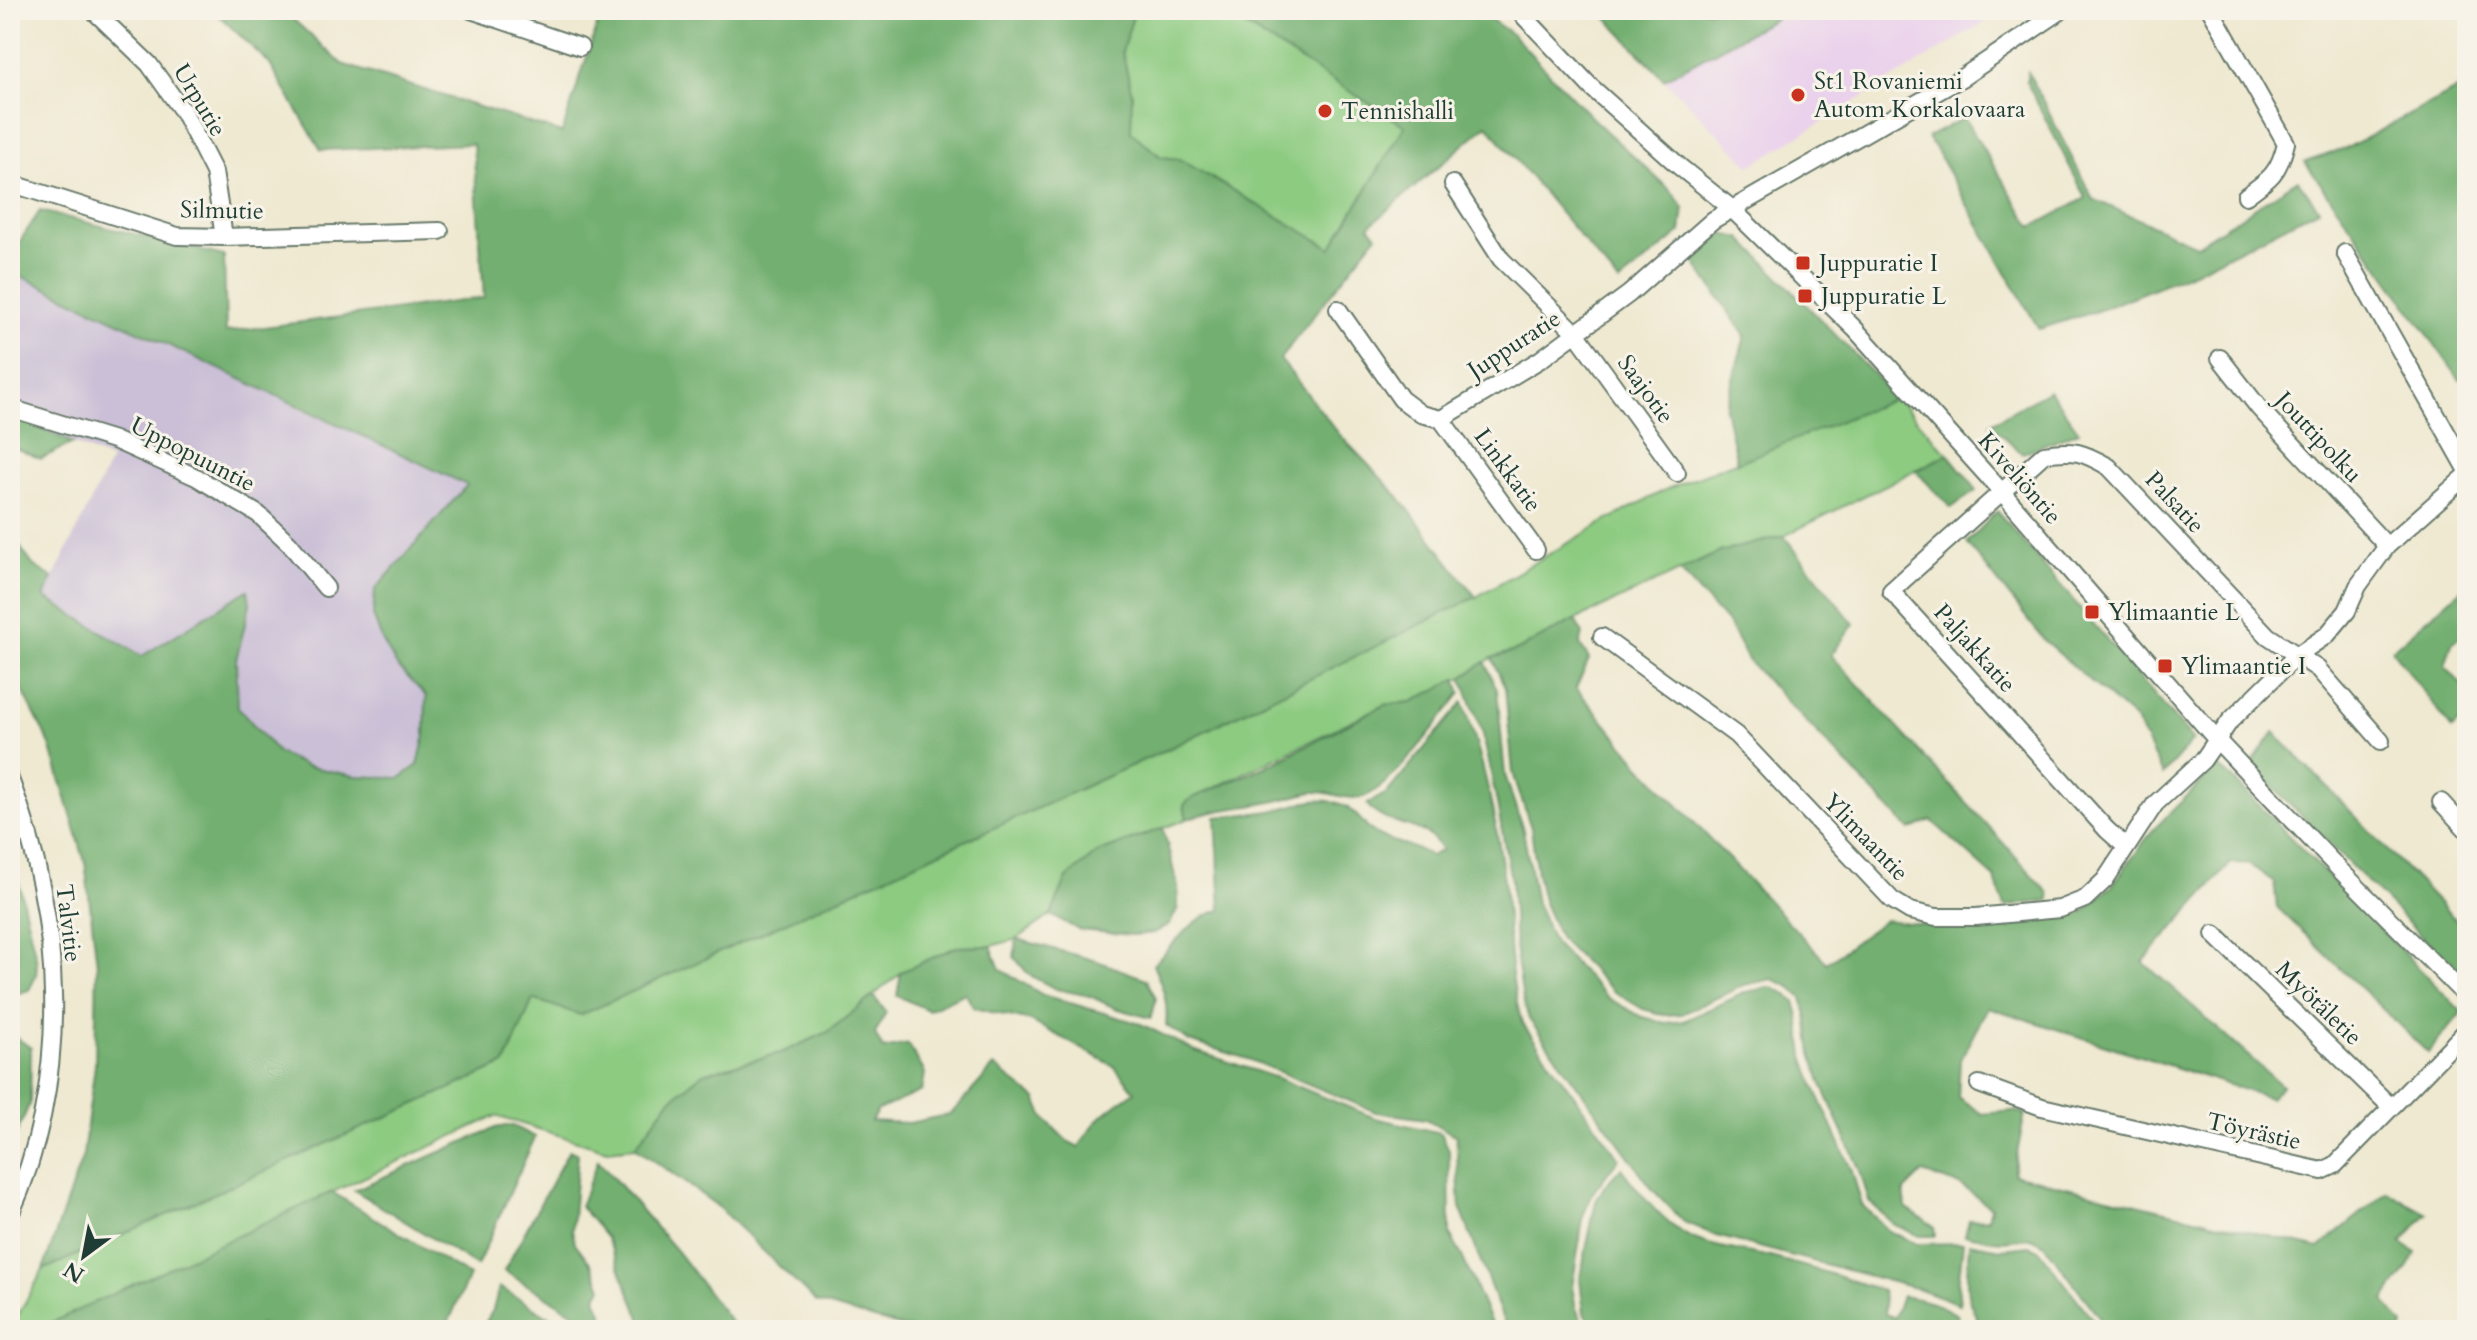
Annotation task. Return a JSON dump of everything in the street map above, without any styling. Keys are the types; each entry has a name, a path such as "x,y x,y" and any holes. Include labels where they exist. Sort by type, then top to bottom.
{"street":[{"name":"Urputie","path":"93,10 149,64 184,113 214,172 224,237"},
{"path":"471,10 580,47"},
{"name":"Kiveliöntie","path":"1518,10 1591,87 1731,208 1855,329 2001,491 2216,739 2339,869 2467,997"},
{"name":"Juppuratie","path":"1441,419 1541,359 1629,294 1713,220 1731,208 1963,77 2062,10"},
{"path":"2211,10 2286,143 2281,164 2270,179 2246,196"},
{"name":"Silmutie","path":"10,183 177,236 440,231"},
{"name":"Saajotie","path":"1453,184 1501,259 1576,333 1677,473"},
{"path":"2345,253 2467,469"},
{"path":"1338,309 1401,399 1421,414 1441,419"},
{"name":"Jouttipolku","path":"2220,358 2259,408 2387,546"},
{"name":"Uppopuuntie","path":"10,408 114,440 196,477 258,514 289,543 326,588"},
{"name":"Linkkatie","path":"1441,419 1536,550"},
{"name":"Palsatie","path":"2001,491 2044,454 2069,450 2088,455 2109,467 2268,636 2318,669 2381,741"},
{"name":"Ylimaantie","path":"1602,637 1736,735 1892,900 1910,911 1936,917 1976,917 2060,909 2085,899 2105,880 2155,804 2203,760 2230,721 2296,656 2327,635 2347,611 2358,586 2387,546 2467,475"},
{"name":"Paljakkatie","path":"2001,491 1891,591 2107,830 2125,846"},
{"name":"Talvitie","path":"10,779 24,818 42,888 50,933 54,1010 40,1128 10,1215"},
{"path":"2441,802 2467,830"},
{"name":"Myötäletie","path":"2214,934 2390,1106"},
{"name":"Töyrästie","path":"1979,1084 2042,1107 2322,1171 2335,1165 2467,1030"}],"shaded area":[{"path":"1791,10 2005,10 1750,166 1664,79"},
{"path":"11,270 467,485 375,590 397,666 426,696 425,735 418,765 400,778 355,776 306,766 278,753 238,707 236,660 250,604 142,656 44,597 111,460 10,415"}],"green space":[{"path":"213,10 283,10 342,64 562,133 602,10 1135,10 1122,51 1132,94 1131,132 1161,157 1179,159 1331,248 1405,126 1241,23 1232,10 1477,10 1512,34 1593,119 1672,192 1684,208 1681,232 1619,283 1487,125 1369,226 1377,235 1280,359 1340,435 1398,496 1476,597 1170,748 581,1015 533,999 505,1064 43,1270 83,1155 95,1065 97,965 85,862 50,745 10,665 10,533 33,565 53,578 44,597 142,656 248,590 250,604 236,660 238,707 278,753 306,766 355,776 400,778 418,765 425,735 426,696 397,666 382,640 373,615 375,590 467,485 10,271 10,256 40,211 224,256 226,332 484,298 473,144 321,150 269,63"},
{"path":"1135,10 1232,10 1241,23 1405,126 1331,248 1179,159 1161,157 1131,132 1132,94 1122,51"},
{"path":"1599,10 1791,10 1664,79"},
{"path":"2028,72 2093,199 2196,245 2298,180 2319,209 2196,271 2100,310 2039,329 1928,137 1964,118 2032,227 2086,198 2026,81"},
{"path":"2467,84 2467,376 2460,380 2305,162 2347,148"},
{"path":"1723,234 1741,238 1897,398 1737,463 1725,408 1745,336 1691,257"},
{"path":"2049,390 2079,431 2022,453 1990,424"},
{"path":"1897,398 1948,454 1784,536 1720,552 1518,650 1492,658 1462,678 1412,702 1384,705 1191,799 1184,805 1187,819 1097,853 1067,878 1051,915 1017,939 991,946 956,947 901,973 828,1032 781,1053 704,1073 670,1100 635,1147 607,1150 496,1116 36,1330 10,1330 43,1270 505,1064 533,999 581,1015 1170,748 1476,597 1667,489"},
{"path":"10,415 73,443 41,459 10,446"},
{"path":"1948,454 1977,490 1951,508 1916,471"},
{"path":"1997,511 2193,740 2163,775 2136,721 2045,641 1967,543"},
{"path":"1784,536 1854,624 1831,655 2049,893 2050,900 2005,907 1994,877 1931,820 1910,830 1749,662 1729,625 1680,571 1720,552"},
{"path":"2467,584 2467,632 2452,643 2445,666 2467,691 2467,714 2452,729 2392,650"},
{"path":"1575,620 1583,634 1580,645 1589,659 1576,688 1639,764 1827,963 1885,920 1961,929 2020,924 2082,913 2111,887 2152,831 2217,766 2232,778 2462,1012 2428,1053 2277,907 2274,882 2249,864 2231,863 2143,962 2282,1086 2270,1098 1988,1007 1960,1060 1958,1097 1982,1114 2025,1113 2013,1174 2319,1248 2387,1192 2427,1214 2401,1243 2417,1253 2384,1301 2403,1325 2402,1330 2109,1330 2045,1245 2032,1238 2001,1241 1965,1235 1969,1220 1988,1219 1991,1207 1960,1185 1922,1173 1904,1191 1906,1208 1934,1227 1935,1236 1919,1236 1893,1224 1869,1201 1859,1168 1822,1085 1812,1054 1802,998 1789,986 1772,979 1744,985 1682,1014 1665,1015 1643,1009 1613,991 1560,939 1543,901 1531,828 1513,773 1505,688 1492,658 1518,650"},
{"path":"1485,662 1497,690 1505,775 1523,830 1536,903 1554,943 1608,998 1640,1016 1665,1023 1684,1021 1746,992 1771,987 1785,993 1795,1002 1804,1056 1852,1171 1862,1205 1889,1231 1917,1244 1963,1243 1958,1286 1960,1304 1919,1289 1717,1236 1684,1222 1654,1191 1529,1019 1515,947 1511,880 1497,803 1483,734 1462,678"},
{"path":"1456,679 1461,693 1429,734 1387,781 1363,797 1314,792 1187,819 1184,805 1190,799 1265,767 1384,705 1412,702"},
{"path":"1463,702 1483,767 1498,838 1511,970 1522,1023 1619,1158 1594,1191 1584,1213 1572,1287 1576,1309 1587,1330 1507,1330 1460,1207 1456,1136 1426,1119 1376,1112 1248,1059 1189,1041 1166,1025 1164,994 1153,965 1192,925 1221,910 1216,817 1271,811 1316,801 1334,802 1348,808 1380,836 1431,856 1442,850 1425,833 1384,818 1367,804 1387,793"},
{"path":"2274,732 2467,932 2467,975 2427,942 2251,765"},
{"path":"1163,828 1178,888 1178,908 1169,925 1154,933 1132,935 1079,930 1051,915 1067,878 1097,853"},
{"path":"10,845 37,962 36,976 29,990 10,996"},
{"path":"1017,939 1097,961 1146,979 1156,998 1151,1018 1115,1008 1090,996 1056,989 1029,975 1014,957"},
{"path":"991,946 1000,969 1043,995 1141,1024 1193,1050 1277,1078 1375,1118 1441,1133 1449,1150 1450,1235 1494,1330 912,1330 816,1302 716,1205 635,1147 670,1100 704,1073 781,1053 828,1032 873,996 886,1012 875,1034 883,1049 908,1044 925,1073 922,1091 878,1110 871,1121 909,1123 951,1114 994,1066 1036,1099 1044,1118 1067,1141 1079,1147 1103,1115 1135,1091 1114,1066 1031,1021 974,1008 965,993 928,1010 897,996 901,972 956,947"},
{"path":"10,1033 31,1048 30,1103 10,1148"},
{"path":"511,1125 535,1137 477,1266 354,1190 495,1128"},
{"path":"569,1150 578,1154 572,1230 575,1243 591,1264 602,1287 596,1298 609,1330 602,1330 504,1271"},
{"path":"598,1160 678,1253 737,1330 645,1330 607,1238 580,1206"},
{"path":"1621,1168 1663,1218 1693,1238 1883,1291 1885,1314 1894,1318 1902,1296 1932,1303 1958,1316 1953,1325 1944,1330 1597,1330 1584,1313 1580,1279 1596,1201 1605,1185"},
{"path":"332,1192 469,1276 445,1330 278,1330 262,1324 250,1330 55,1330 48,1324"},
{"path":"1969,1243 2001,1249 2030,1246 2040,1251 2101,1330 1985,1330 1972,1307 1967,1289"},
{"path":"499,1287 572,1330 481,1330 493,1310"}],"place":[{"name":"St1 Rovaniemi Autom Korkalovaara","path":"1798,95"},
{"name":"Tennishalli","path":"1325,111"},
{"name":"Juppuratie I","path":"1803,263"},
{"name":"Juppuratie L","path":"1805,296"},
{"name":"Ylimaantie L","path":"2092,612"},
{"name":"Ylimaantie I","path":"2165,666"}]}
